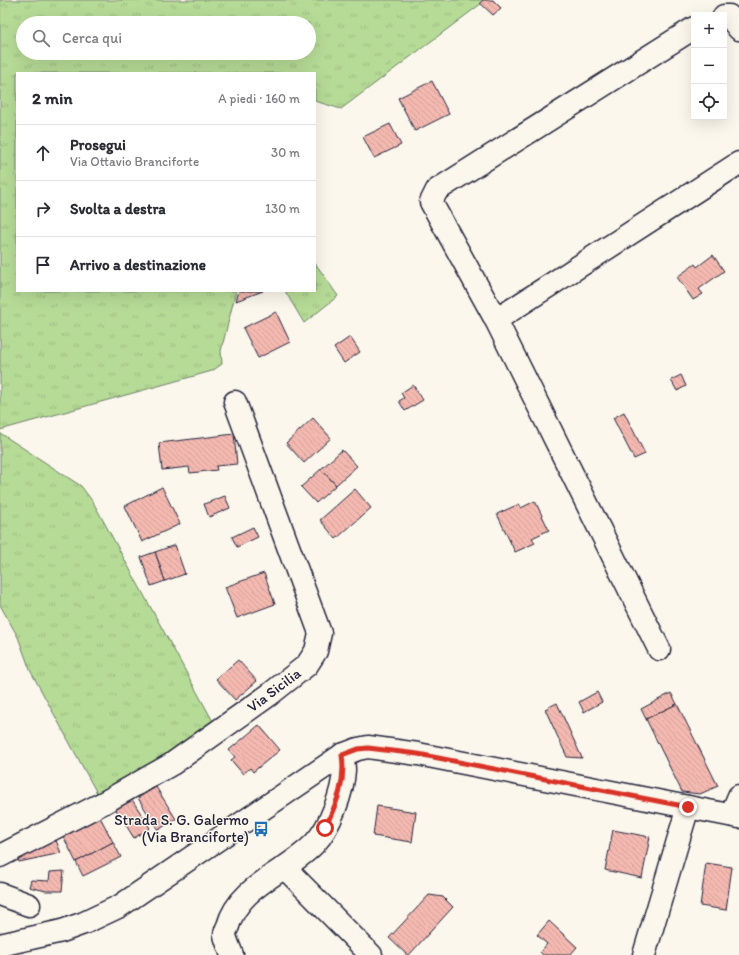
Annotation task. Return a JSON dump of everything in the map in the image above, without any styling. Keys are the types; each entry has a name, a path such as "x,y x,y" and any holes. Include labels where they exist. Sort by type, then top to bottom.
{"street":[{"path":"727,16 739,29"},
{"path":"659,649 496,320 431,202 437,190 691,30"},
{"path":"496,320 739,163"},
{"name":"Via Sicilia","path":"0,856 106,802 172,764 269,695 307,665 316,651 320,633 235,402"},
{"path":"0,945 62,931 84,923 120,906 342,755 358,749 368,748 418,754 688,807 736,810"},
{"path":"232,955 225,934 229,920 237,906 251,890 285,868 315,843 325,828 336,804 341,786 344,769 342,755"},
{"path":"644,955 688,807"},
{"path":"285,868 371,955"},
{"path":"0,894 29,904"}],"green space":[{"path":"0,0 486,0 341,109 316,101 316,72 16,72 16,292 236,292 221,351 222,364 212,371 0,430"},
{"path":"316,264 338,296 304,323 286,292 316,292"},
{"path":"0,433 81,486 93,502 215,725 174,755 98,795 30,670 18,637 0,605"}],"building":[{"path":"483,0 493,0 501,8 493,15 480,3"},
{"path":"432,81 449,114 415,131 398,98"},
{"path":"390,124 401,145 374,158 363,137"},
{"path":"713,255 724,271 699,289 703,294 693,300 677,277 695,264 697,267"},
{"path":"239,292 260,292 236,301"},
{"path":"276,312 290,342 258,358 243,328"},
{"path":"350,337 360,352 344,363 334,348"},
{"path":"681,375 686,386 677,391 671,380"},
{"path":"413,385 423,400 405,411 399,401 404,398 401,393"},
{"path":"624,412 645,454 634,459 613,418"},
{"path":"313,418 331,438 304,463 286,443"},
{"path":"234,434 237,464 216,466 217,470 190,473 189,467 162,470 159,443"},
{"path":"342,450 357,466 336,485 321,469"},
{"path":"321,469 336,485 316,503 301,487"},
{"path":"162,487 180,524 142,542 125,506"},
{"path":"355,489 371,508 336,539 320,520"},
{"path":"225,496 230,508 209,517 204,504"},
{"path":"535,501 549,530 532,538 535,543 515,552 497,514 519,504 521,508"},
{"path":"253,527 258,537 237,547 232,537"},
{"path":"175,545 185,574 165,581 155,552"},
{"path":"155,552 165,581 151,586 141,557"},
{"path":"264,573 275,604 237,618 225,587"},
{"path":"238,660 257,681 235,700 216,679"},
{"path":"597,692 602,702 584,712 579,702"},
{"path":"671,693 677,704 646,719 641,709"},
{"path":"557,703 582,758 567,757 545,709"},
{"path":"677,704 718,786 700,794 682,792 646,719"},
{"path":"259,725 280,750 253,772 250,768 243,774 231,760 235,757 229,750"},
{"path":"156,787 176,819 158,830 138,798"},
{"path":"131,798 150,828 134,838 115,808"},
{"path":"377,806 416,812 412,842 373,836"},
{"path":"100,817 113,842 76,862 63,836"},
{"path":"613,830 650,837 642,878 605,870"},
{"path":"55,838 61,853 19,862 15,855"},
{"path":"113,842 121,857 83,876 76,862"},
{"path":"706,863 732,867 726,910 700,906"},
{"path":"64,871 62,891 46,891 29,887 31,880 49,881 50,872"},
{"path":"429,895 443,897 453,907 409,955 407,955 389,938"},
{"path":"549,921 577,947 570,955 543,955 540,952 547,944 537,935"}],"place":[{"name":"Strada S. G. Galermo (Via Branciforte)","path":"261,829"}],"route":[{"path":"325,828 336,804 341,786 344,769 342,755 358,749 368,748 418,754 688,807"}]}
